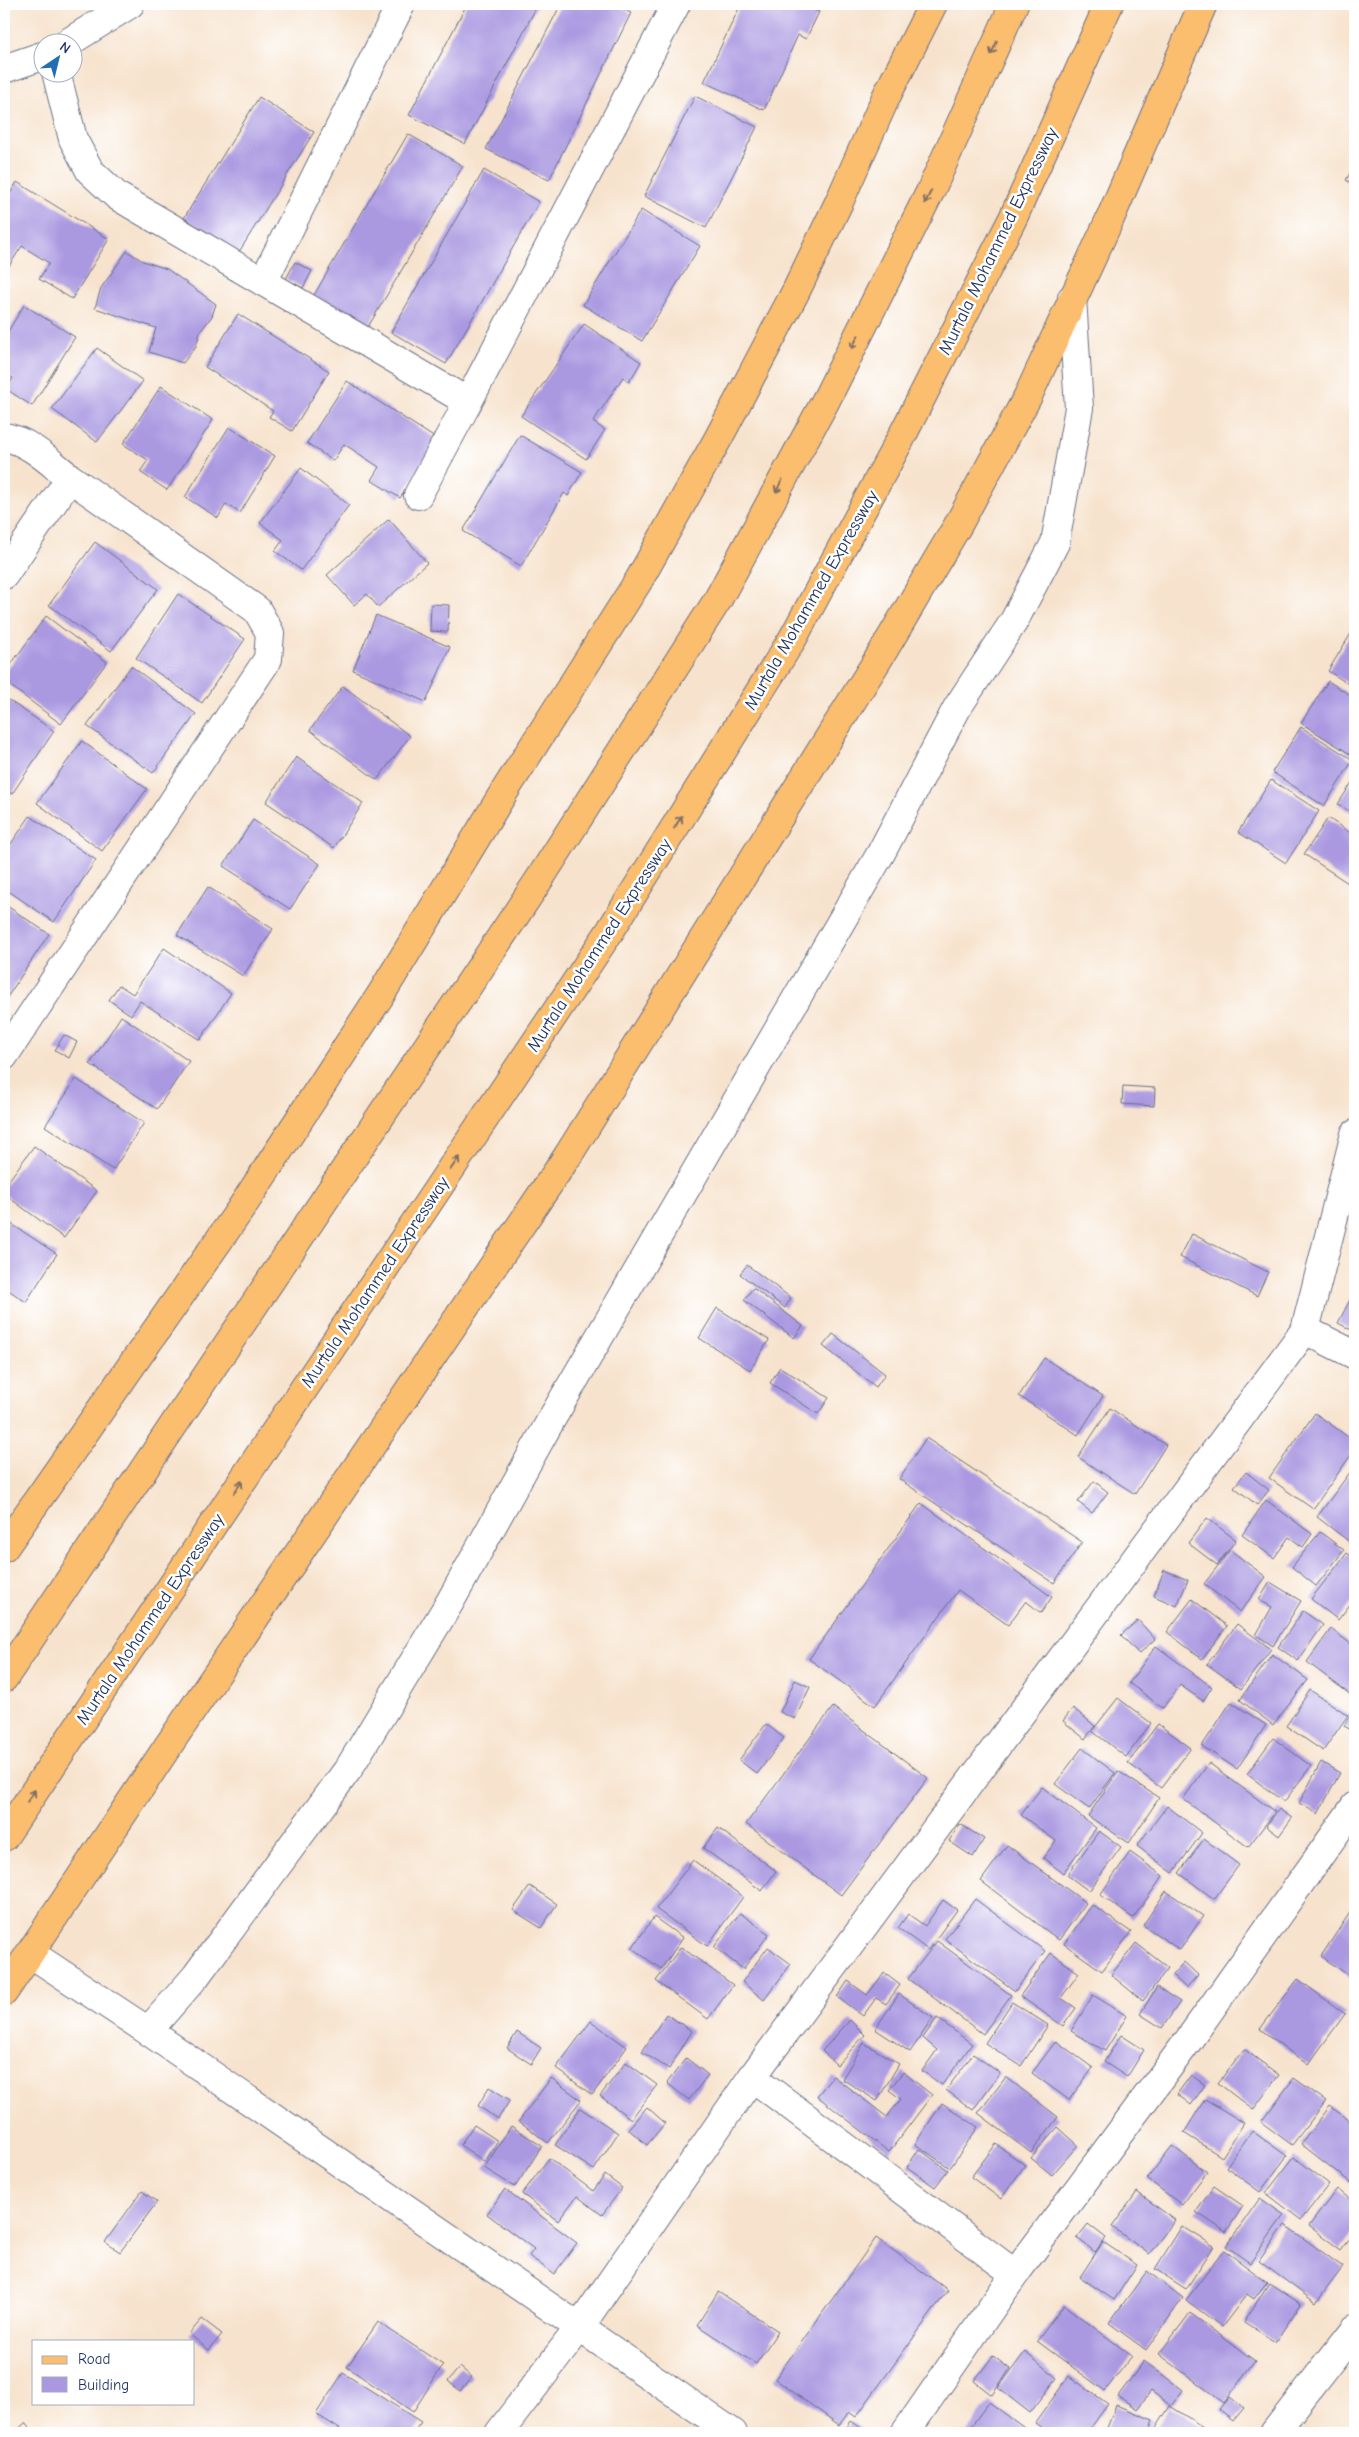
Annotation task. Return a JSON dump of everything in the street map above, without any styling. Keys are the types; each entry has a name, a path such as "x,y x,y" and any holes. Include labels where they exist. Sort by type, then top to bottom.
{"main road":[{"path":"4,1548 240,1210 380,996 504,792 639,580 719,437 796,291 886,97 933,4"},
{"path":"4,1678 537,883 717,601 826,400 931,190 1014,4"},
{"name":"Murtala Mohammed Expressway","path":"4,1837 610,931 793,638 902,438 1013,218 1109,4"},
{"path":"4,1992 566,1157 716,920 958,525 1028,396 1109,221 1204,4"}],"street":[{"path":"82,33 130,4"},
{"path":"263,282 401,4"},
{"path":"418,495 676,4"},
{"path":"4,68 32,59"},
{"path":"59,82 73,139 90,170 117,196 468,402"},
{"path":"148,2031 196,1976 350,1768 450,1602 551,1420 881,853 957,708 1014,621 1055,543 1079,408 1072,298"},
{"path":"4,437 11,438 35,451 70,478 257,610 270,633 268,659 4,1056"},
{"path":"4,575 70,478"},
{"path":"500,2433 579,2328 752,2078 1305,1330 1355,1134"},
{"path":"1305,1330 1355,1355"},
{"path":"905,2433 1014,2274 1188,2041 1355,1806"},
{"path":"30,1953 148,2031 733,2433"},
{"path":"752,2078 1014,2274"},
{"path":"1274,2433 1355,2329"}],"building":[{"path":"467,4 538,4 465,144 409,115"},
{"path":"561,4 612,4 631,13 549,180 486,149"},
{"path":"741,4 801,4 819,12 806,39 798,35 764,110 704,82"},
{"path":"695,96 757,127 706,228 644,196"},
{"path":"259,97 314,132 239,252 184,218"},
{"path":"408,134 463,166 368,327 314,295"},
{"path":"1355,165 1355,186 1346,180"},
{"path":"484,170 539,202 446,364 391,332"},
{"path":"17,182 109,239 72,299 39,279 49,263 22,246 9,266 4,262 4,204"},
{"path":"641,210 700,246 642,341 583,305"},
{"path":"127,251 143,261 167,269 216,304 212,316 200,332 196,346 183,363 149,352 156,328 95,308 101,288"},
{"path":"295,262 312,271 303,288 286,279"},
{"path":"24,305 75,337 32,406 6,389 13,378 4,373 4,338"},
{"path":"238,314 329,371 292,431 269,417 273,411 205,367"},
{"path":"584,324 641,362 629,382 623,377 593,422 605,430 586,459 521,416"},
{"path":"97,348 143,381 97,442 52,409"},
{"path":"347,381 438,440 400,498 371,480 379,467 344,444 333,461 307,443"},
{"path":"161,386 213,420 167,490 140,472 148,460 123,444"},
{"path":"229,427 275,456 240,513 226,504 218,518 185,497"},
{"path":"520,435 582,472 568,496 564,493 521,566 463,531"},
{"path":"301,468 349,505 301,570 275,551 283,540 260,523"},
{"path":"389,519 427,563 378,607 367,594 354,605 327,575"},
{"path":"95,542 158,589 111,651 49,605"},
{"path":"178,594 245,639 202,703 136,658"},
{"path":"431,604 449,605 448,632 430,631"},
{"path":"376,615 450,647 426,702 353,670"},
{"path":"46,616 107,662 61,724 4,681 4,674"},
{"path":"1355,627 1355,688 1328,671"},
{"path":"131,666 196,714 153,773 87,726"},
{"path":"1328,681 1355,698 1355,757 1301,723"},
{"path":"343,686 410,736 377,780 310,730"},
{"path":"4,697 54,731 12,794 4,789"},
{"path":"1301,727 1353,760 1324,806 1272,772"},
{"path":"82,741 147,789 102,851 37,803"},
{"path":"296,757 363,803 334,848 266,802"},
{"path":"1355,778 1355,815 1338,804"},
{"path":"1271,780 1319,811 1286,863 1238,832"},
{"path":"30,816 96,860 54,922 4,888 4,854"},
{"path":"1328,818 1355,836 1355,873 1348,883 1304,854"},
{"path":"253,820 320,864 290,909 223,866"},
{"path":"208,887 273,929 243,976 177,935"},
{"path":"4,904 49,934 6,999 4,998"},
{"path":"164,948 231,993 200,1040 140,1001 131,1015 109,1000 119,985 133,994"},
{"path":"121,1016 189,1061 157,1109 90,1064"},
{"path":"64,1035 77,1042 69,1058 55,1050"},
{"path":"76,1079 144,1123 113,1170 45,1126"},
{"path":"1123,1086 1155,1088 1154,1106 1122,1104"},
{"path":"34,1146 97,1191 64,1238 4,1194 4,1187"},
{"path":"4,1219 57,1254 26,1302 4,1287"},
{"path":"1192,1234 1268,1272 1257,1296 1180,1257"},
{"path":"747,1265 791,1298 785,1308 740,1274"},
{"path":"753,1288 803,1326 794,1338 744,1300"},
{"path":"1353,1294 1355,1295 1355,1332 1338,1323"},
{"path":"717,1308 769,1340 750,1370 699,1338"},
{"path":"833,1334 885,1374 876,1387 823,1346"},
{"path":"1044,1358 1103,1396 1078,1435 1019,1396"},
{"path":"780,1367 829,1398 818,1414 770,1383"},
{"path":"1110,1408 1166,1445 1135,1494 1078,1457"},
{"path":"1315,1413 1355,1442 1355,1449 1313,1509 1269,1478"},
{"path":"926,1438 1082,1542 1054,1583 899,1479"},
{"path":"1351,1471 1355,1474 1355,1546 1317,1517"},
{"path":"1246,1472 1269,1490 1257,1505 1234,1487"},
{"path":"1094,1481 1108,1492 1092,1513 1078,1502"},
{"path":"1266,1500 1312,1534 1303,1547 1289,1537 1274,1558 1242,1535"},
{"path":"921,1503 1052,1597 1041,1613 1026,1601 1008,1625 958,1590 875,1706 809,1659"},
{"path":"1207,1518 1236,1540 1217,1565 1188,1543"},
{"path":"1320,1532 1344,1550 1316,1586 1292,1567"},
{"path":"1230,1550 1266,1577 1240,1612 1204,1584"},
{"path":"1347,1553 1355,1559 1355,1598 1338,1620 1311,1599"},
{"path":"1164,1570 1188,1580 1177,1606 1154,1596"},
{"path":"1270,1582 1301,1601 1273,1646 1256,1635 1272,1607 1259,1600"},
{"path":"1192,1599 1227,1626 1202,1659 1167,1632"},
{"path":"1303,1611 1323,1625 1298,1661 1278,1647"},
{"path":"1138,1620 1155,1639 1139,1654 1121,1635"},
{"path":"1237,1624 1271,1649 1241,1689 1207,1664"},
{"path":"1331,1629 1355,1647 1355,1698 1307,1662"},
{"path":"1156,1646 1212,1687 1203,1701 1180,1685 1163,1708 1129,1683"},
{"path":"1272,1654 1308,1680 1273,1725 1240,1700"},
{"path":"795,1680 810,1687 795,1719 780,1712"},
{"path":"1310,1690 1348,1715 1323,1751 1286,1726"},
{"path":"1118,1698 1151,1723 1126,1757 1092,1731"},
{"path":"1231,1702 1266,1725 1237,1769 1202,1746"},
{"path":"833,1707 928,1778 841,1895 746,1824"},
{"path":"1073,1708 1095,1726 1085,1739 1063,1721"},
{"path":"1353,1709 1355,1710 1355,1732 1344,1726"},
{"path":"766,1724 784,1738 757,1774 739,1760"},
{"path":"1158,1724 1191,1748 1161,1788 1128,1763"},
{"path":"1273,1738 1311,1766 1284,1802 1247,1774"},
{"path":"1082,1748 1115,1773 1089,1809 1055,1784"},
{"path":"1321,1762 1340,1773 1318,1814 1299,1803"},
{"path":"1209,1763 1275,1812 1248,1847 1183,1799"},
{"path":"1118,1771 1159,1798 1129,1843 1088,1816"},
{"path":"1042,1787 1096,1828 1063,1873 1043,1858 1056,1841 1021,1815"},
{"path":"1167,1806 1202,1833 1173,1873 1137,1846"},
{"path":"1279,1809 1292,1818 1279,1836 1266,1826"},
{"path":"960,1824 984,1839 973,1857 949,1841"},
{"path":"718,1828 776,1871 762,1891 703,1848"},
{"path":"1099,1831 1121,1847 1089,1891 1067,1875"},
{"path":"1204,1839 1239,1865 1214,1899 1179,1873"},
{"path":"1007,1845 1086,1903 1059,1940 981,1881"},
{"path":"1130,1852 1163,1876 1133,1918 1100,1895"},
{"path":"693,1860 743,1897 707,1946 656,1909"},
{"path":"530,1886 557,1904 541,1928 513,1910"},
{"path":"1166,1891 1203,1916 1180,1950 1143,1925"},
{"path":"975,1899 1045,1951 1015,1991 945,1939"},
{"path":"943,1900 957,1910 928,1950 898,1928 908,1914 925,1926"},
{"path":"1092,1905 1131,1932 1102,1971 1064,1944"},
{"path":"1355,1905 1355,1980 1321,1956"},
{"path":"740,1913 769,1934 743,1969 714,1947"},
{"path":"654,1917 683,1938 661,1969 632,1948"},
{"path":"937,1941 1011,1995 983,2034 908,1979"},
{"path":"1136,1943 1168,1968 1143,2001 1111,1975"},
{"path":"681,1947 733,1985 708,2019 656,1981"},
{"path":"768,1947 791,1964 764,2000 742,1982"},
{"path":"1051,1953 1079,1973 1061,1998 1076,2008 1063,2026 1020,1996"},
{"path":"1184,1962 1198,1975 1186,1988 1172,1975"},
{"path":"884,1973 900,1985 886,2004 876,1998 863,2016 837,1997 848,1981 867,1995"},
{"path":"1298,1979 1345,2014 1308,2065 1260,2029"},
{"path":"1157,1987 1180,2002 1162,2028 1140,2014"},
{"path":"899,1994 933,2018 910,2052 875,2029"},
{"path":"1093,1995 1127,2016 1105,2051 1071,2031"},
{"path":"1012,2002 1048,2025 1021,2066 985,2043"},
{"path":"666,2014 692,2031 669,2069 642,2052"},
{"path":"937,2018 972,2044 942,2085 922,2071 937,2050 923,2038"},
{"path":"850,2020 865,2035 837,2065 822,2051"},
{"path":"591,2021 627,2047 592,2095 556,2068"},
{"path":"517,2032 541,2048 531,2064 507,2048"},
{"path":"1121,2035 1144,2050 1127,2077 1104,2062"},
{"path":"1056,2041 1093,2068 1069,2100 1032,2073"},
{"path":"864,2043 899,2064 877,2101 842,2079"},
{"path":"1244,2049 1279,2075 1253,2110 1218,2083"},
{"path":"973,2054 1000,2073 973,2110 946,2090"},
{"path":"686,2058 708,2075 689,2100 667,2083"},
{"path":"626,2062 657,2085 631,2119 600,2096"},
{"path":"903,2072 932,2095 889,2152 817,2096 833,2076 887,2117 901,2099 889,2090"},
{"path":"1191,2075 1205,2085 1191,2105 1177,2094"},
{"path":"1006,2077 1058,2117 1031,2153 978,2113"},
{"path":"551,2078 581,2100 548,2143 519,2121"},
{"path":"1294,2078 1326,2101 1292,2145 1261,2122"},
{"path":"489,2087 510,2100 498,2119 478,2106"},
{"path":"1205,2099 1244,2123 1222,2157 1184,2133"},
{"path":"942,2103 978,2127 950,2168 915,2144"},
{"path":"1330,2106 1355,2125 1355,2186 1301,2144"},
{"path":"647,2107 665,2123 647,2145 628,2129"},
{"path":"580,2108 618,2133 594,2170 555,2145"},
{"path":"474,2125 498,2141 485,2162 460,2145"},
{"path":"511,2126 542,2146 515,2187 484,2168"},
{"path":"1058,2127 1078,2145 1052,2175 1031,2158"},
{"path":"1252,2131 1287,2156 1260,2192 1226,2167"},
{"path":"996,2144 1025,2165 1001,2199 971,2177"},
{"path":"1172,2146 1207,2172 1182,2205 1147,2179"},
{"path":"919,2149 948,2170 935,2187 907,2167"},
{"path":"1294,2157 1329,2184 1301,2220 1266,2193"},
{"path":"549,2158 593,2191 605,2175 622,2188 602,2215 577,2196 558,2221 522,2194"},
{"path":"1214,2186 1243,2206 1226,2232 1196,2212"},
{"path":"505,2189 577,2243 554,2274 529,2256 534,2249 487,2214"},
{"path":"1337,2189 1355,2203 1355,2231 1341,2250 1309,2226"},
{"path":"142,2191 157,2202 120,2252 105,2242"},
{"path":"1137,2192 1175,2220 1149,2254 1112,2227"},
{"path":"1260,2198 1284,2215 1250,2263 1226,2246"},
{"path":"1088,2224 1106,2238 1095,2252 1077,2238"},
{"path":"1285,2225 1343,2267 1316,2303 1259,2261"},
{"path":"1182,2226 1214,2246 1186,2289 1155,2269"},
{"path":"876,2238 948,2290 856,2417 849,2412 839,2425 775,2379"},
{"path":"1103,2242 1137,2265 1114,2300 1080,2277"},
{"path":"1224,2250 1267,2282 1254,2299 1247,2294 1222,2327 1186,2300"},
{"path":"1147,2271 1183,2298 1146,2350 1109,2323"},
{"path":"1269,2283 1301,2304 1275,2342 1244,2322"},
{"path":"718,2292 778,2331 756,2364 697,2325"},
{"path":"1064,2305 1132,2356 1105,2391 1037,2341"},
{"path":"1190,2313 1255,2361 1224,2403 1159,2354"},
{"path":"202,2319 222,2334 209,2350 189,2334"},
{"path":"378,2322 443,2365 413,2412 347,2367"},
{"path":"1025,2352 1057,2378 1030,2413 998,2388"},
{"path":"993,2356 1010,2369 992,2395 974,2381"},
{"path":"1144,2361 1183,2390 1171,2406 1151,2391 1137,2409 1118,2396"},
{"path":"460,2367 472,2377 460,2391 448,2381"},
{"path":"343,2373 421,2422 413,2433 346,2433 316,2414"},
{"path":"1069,2376 1108,2404 1087,2433 1049,2433 1035,2423"},
{"path":"1230,2397 1244,2408 1233,2421 1219,2410"},
{"path":"989,2402 1031,2433 966,2433"},
{"path":"1116,2405 1153,2420 1148,2433 1105,2433"},
{"path":"1170,2406 1203,2427 1200,2433 1153,2433"},
{"path":"851,2421 869,2433 843,2433"},
{"path":"25,2423 33,2433 14,2433"}]}
